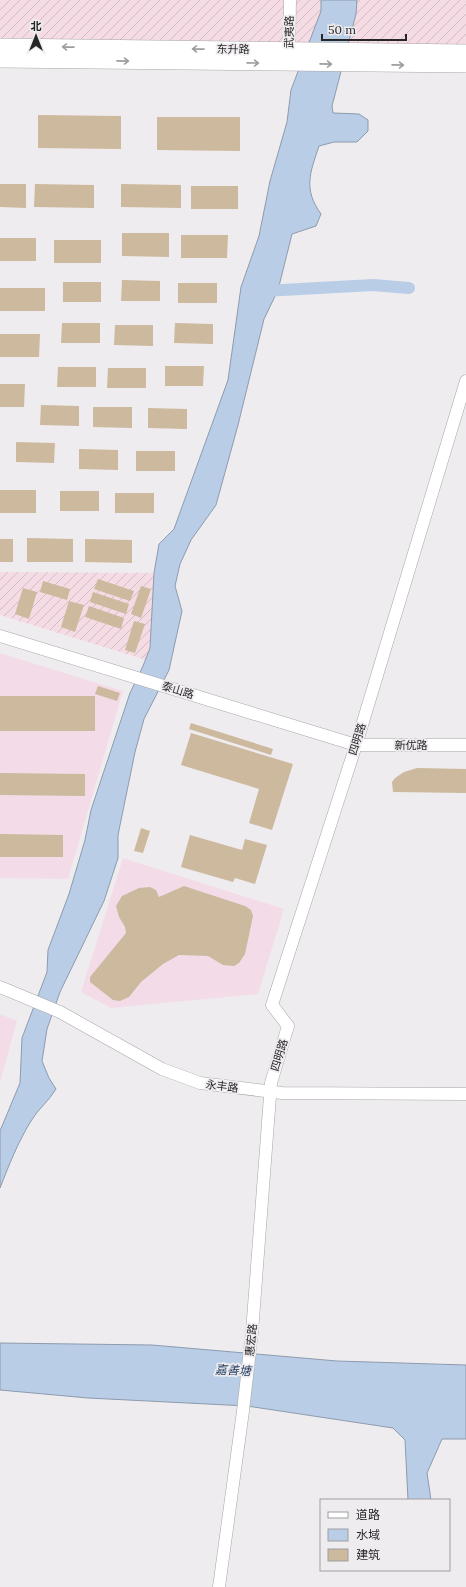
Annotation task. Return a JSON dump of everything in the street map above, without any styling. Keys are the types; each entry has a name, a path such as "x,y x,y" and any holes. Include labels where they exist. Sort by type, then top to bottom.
{"main road":[{"name":"东升路","path":"0,46 291,57 359,58 466,65"},
{"name":"东升路","path":"359,58 466,52"},
{"name":"东升路","path":"0,60 291,57"}],"street":[{"name":"武夷路","path":"290,0 291,57"},
{"name":"四明路","path":"270,1091 288,1026 272,1005 356,744 466,381"},
{"name":"泰山路","path":"0,636 356,744"},
{"name":"新优路","path":"356,744 466,745"},
{"name":"永丰路","path":"0,987 60,1012 162,1069 200,1083 290,1093 466,1094"},
{"name":"惠宏路","path":"219,1587 243,1411 252,1332 270,1091"}],"shaded area":[{"path":"0,0 466,0 466,57 0,53"},
{"path":"0,572 154,573 150,648 146,660 0,615"},
{"path":"0,653 123,691 68,879 0,878"},
{"path":"123,858 284,909 258,994 111,1008 81,992"},
{"path":"0,1014 17,1021 0,1082"}],"water":[{"path":"321,0 357,0 356,14 332,106 333,113 359,114 368,120 368,131 357,142 334,142 319,146 311,173 310,189 315,205 321,214 316,226 292,234 278,290 264,319 238,425 216,505 191,540 180,564 175,586 182,611 169,670 144,719 135,752 118,835 118,858 104,901 60,992 47,1029 42,1061 49,1078 56,1089 26,1129 0,1188 0,1131 20,1083 22,1038 47,972 48,950 69,894 85,840 91,810 130,693 150,648 154,573 159,544 174,529 228,380 241,287 259,236 270,181 287,122 291,90 321,11"},
{"name":"嘉善塘","path":"0,1343 152,1345 337,1361 466,1365 466,1439 442,1439 427,1473 431,1499 408,1499 405,1440 393,1428 247,1406 88,1398 0,1390"}],"building":[{"path":"38,115 121,116 121,149 38,148"},
{"path":"157,117 240,117 240,151 157,150"},
{"path":"0,184 26,184 26,208 0,207"},
{"path":"35,184 94,185 94,208 34,207"},
{"path":"121,184 181,185 181,208 121,207"},
{"path":"191,186 238,186 238,209 191,209"},
{"path":"122,233 169,233 169,257 122,256"},
{"path":"181,235 228,235 227,258 181,258"},
{"path":"0,238 36,238 36,261 0,261"},
{"path":"54,240 101,240 101,263 54,263"},
{"path":"122,280 160,281 160,301 121,301"},
{"path":"63,282 101,282 101,302 63,302"},
{"path":"178,283 217,283 217,303 178,303"},
{"path":"0,288 45,288 45,311 0,311"},
{"path":"62,323 100,323 100,343 61,343"},
{"path":"175,323 213,324 213,344 174,343"},
{"path":"115,325 153,325 153,346 114,345"},
{"path":"0,334 40,334 39,357 0,357"},
{"path":"165,366 204,366 203,386 165,386"},
{"path":"58,367 96,367 96,387 57,387"},
{"path":"108,368 146,368 146,388 107,388"},
{"path":"0,384 25,384 24,407 0,407"},
{"path":"41,405 79,406 79,426 40,425"},
{"path":"93,407 132,407 132,428 93,427"},
{"path":"148,408 187,409 187,429 148,428"},
{"path":"16,442 55,443 54,463 16,462"},
{"path":"79,449 118,450 118,470 79,469"},
{"path":"136,451 175,451 175,471 136,471"},
{"path":"0,490 36,490 36,513 0,513"},
{"path":"60,491 99,491 99,511 60,511"},
{"path":"115,493 154,493 154,513 115,513"},
{"path":"27,538 73,539 73,562 27,562"},
{"path":"0,539 13,539 13,562 0,562"},
{"path":"85,539 132,540 132,563 85,562"},
{"path":"98,579 134,591 130,601 94,589"},
{"path":"43,581 70,589 67,600 40,592"},
{"path":"141,586 151,589 141,618 131,614"},
{"path":"23,588 37,592 29,619 15,614"},
{"path":"93,592 129,604 126,614 90,602"},
{"path":"69,601 84,605 75,632 61,627"},
{"path":"89,606 124,618 121,629 85,617"},
{"path":"134,621 145,624 135,653 125,650"},
{"path":"98,686 120,693 117,701 95,694"},
{"path":"0,696 95,696 95,731 0,731"},
{"path":"191,723 273,749 271,755 189,729"},
{"path":"191,733 293,764 272,830 249,823 259,789 181,765"},
{"path":"417,768 466,769 466,793 393,792 392,782 395,778 404,772"},
{"path":"0,773 85,774 85,796 0,795"},
{"path":"141,828 150,831 143,853 134,851"},
{"path":"0,834 63,835 63,857 0,857"},
{"path":"190,835 242,850 245,839 267,845 255,884 235,878 233,882 181,867"},
{"path":"184,886 245,906 251,910 253,916 245,954 239,963 234,966 223,965 208,956 179,955 163,964 141,982 129,997 120,1001 113,1000 90,982 90,977 126,933 116,906 122,896 139,888 150,887 156,890 159,897"}],"waterway":[{"path":"264,291 373,285 409,288"}]}
